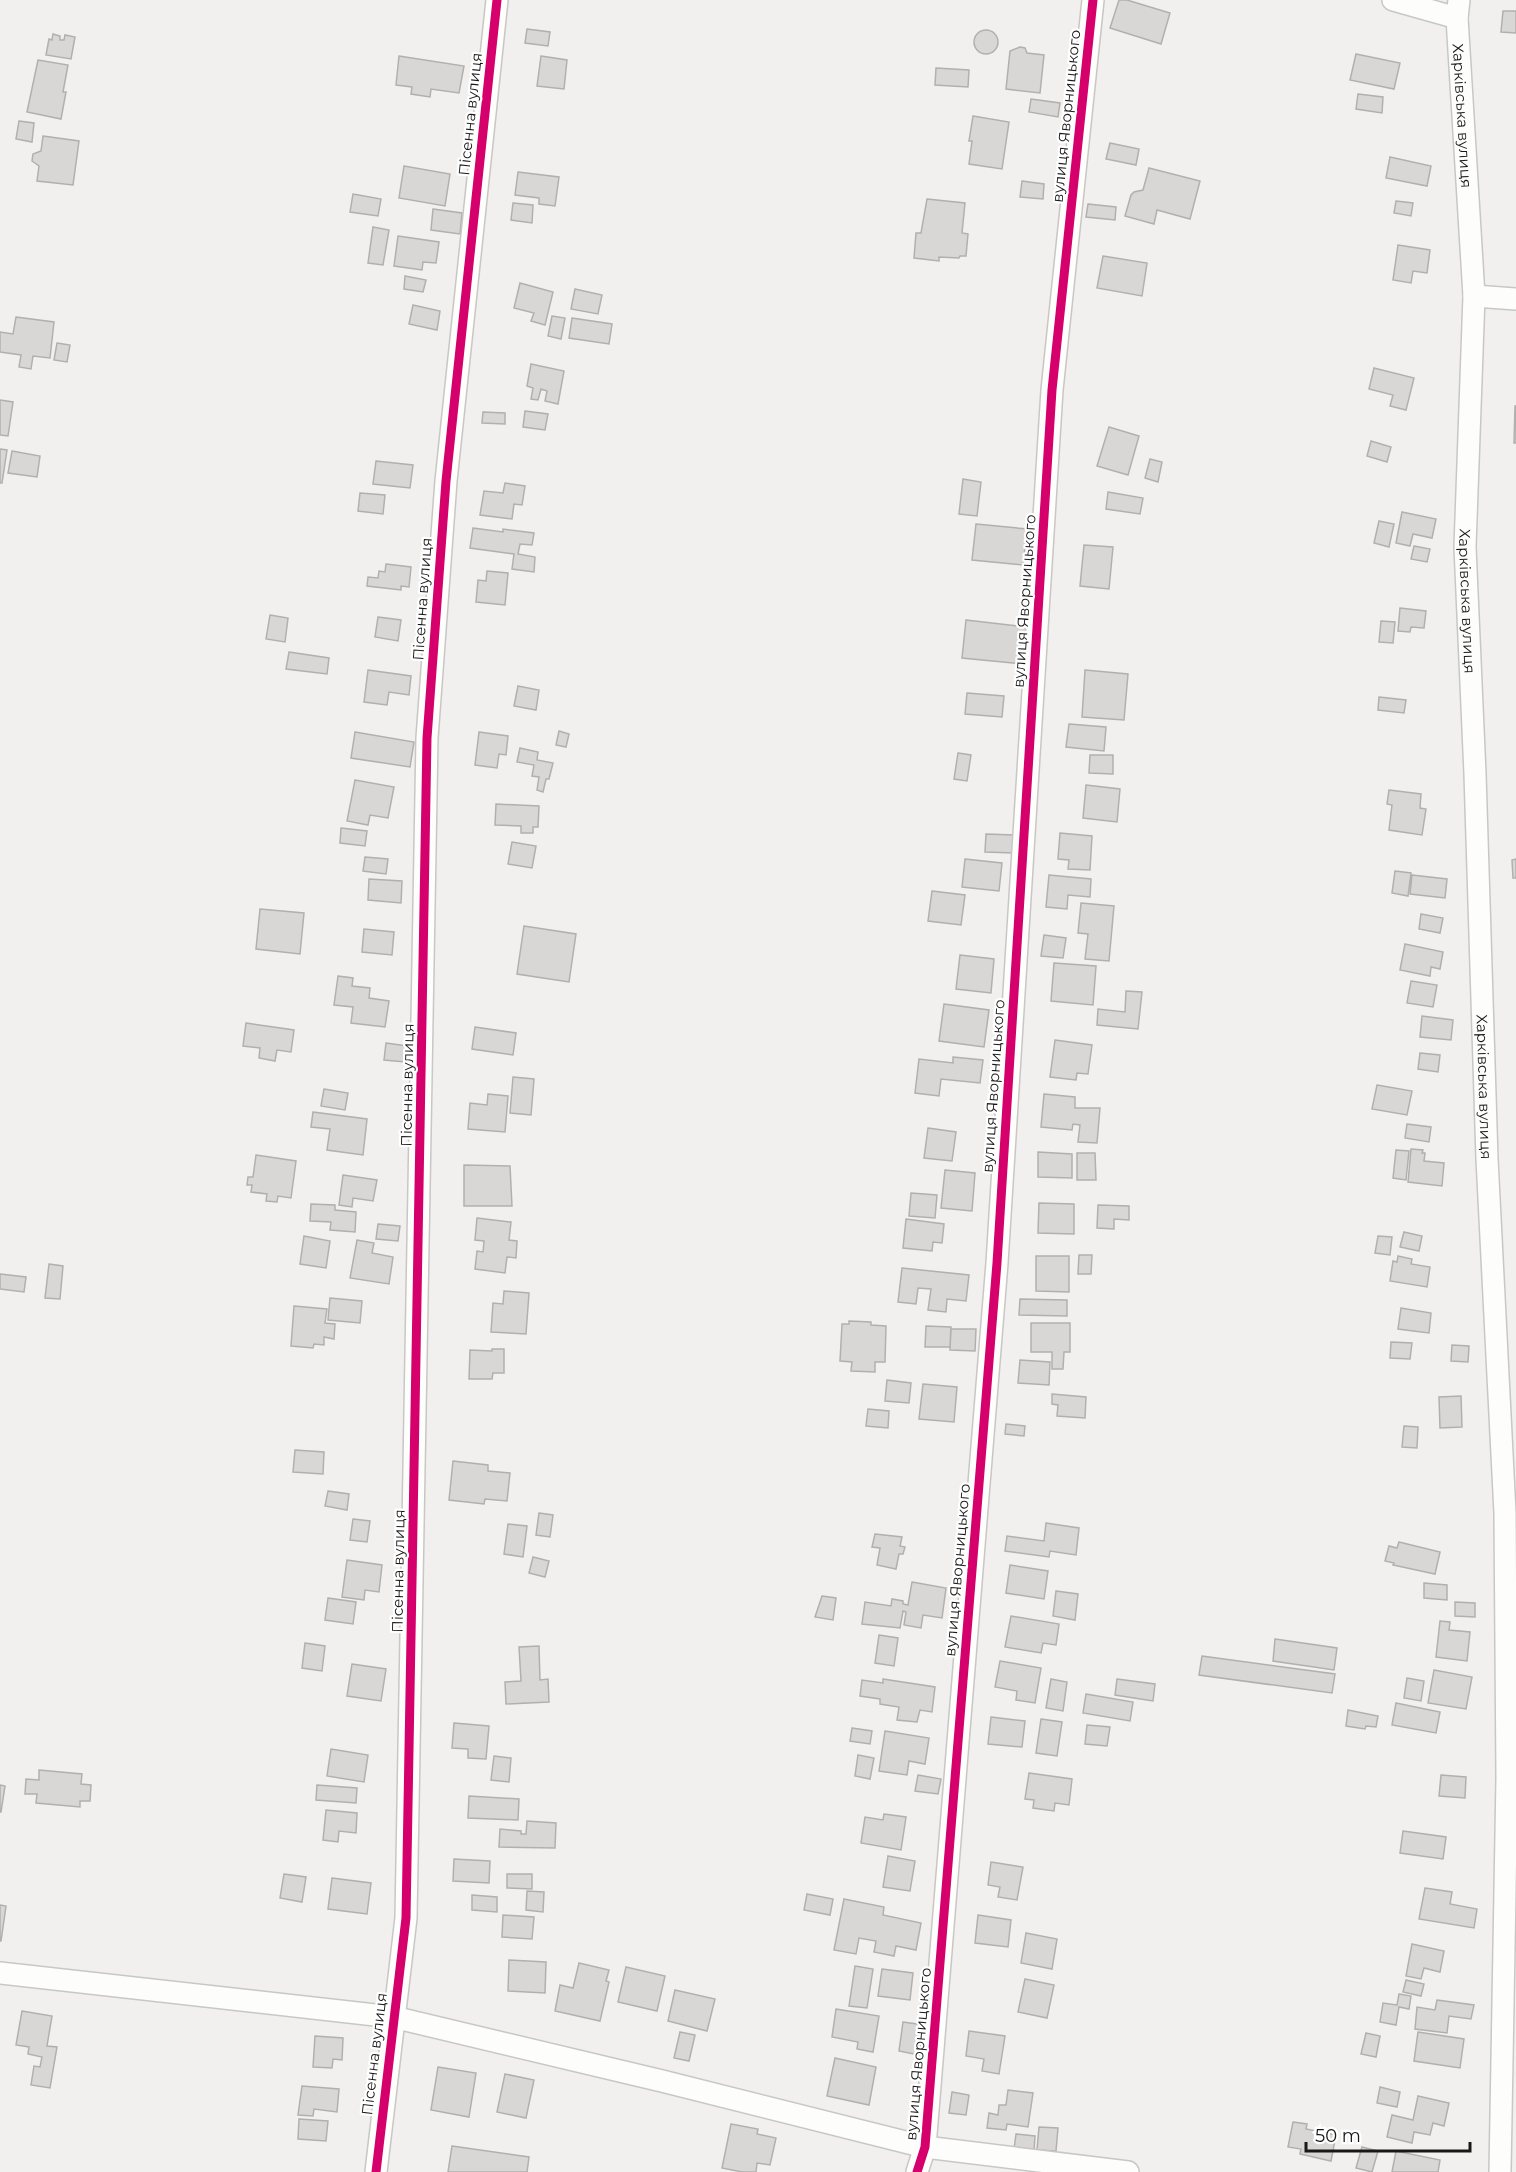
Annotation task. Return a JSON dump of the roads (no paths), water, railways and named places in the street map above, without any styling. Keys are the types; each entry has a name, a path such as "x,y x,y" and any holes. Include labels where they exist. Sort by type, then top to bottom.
{"street":[{"name":"Пісенна вулиця","path":"376,2172 406,1918 427,738 446,481 497,0"},
{"name":"вулиця Яворницького","path":"917,2172 925,2147 997,1263 1052,390 1093,0"},
{"path":"1394,0 1458,9"},
{"name":"Харківська вулиця","path":"1458,9 1474,296 1465,547 1476,785 1487,1159 1505,1513 1507,1778 1500,2172"},
{"path":"1474,296 1516,299"},
{"path":"0,1974 393,2018 662,2081 925,2147 1128,2172"}]}
